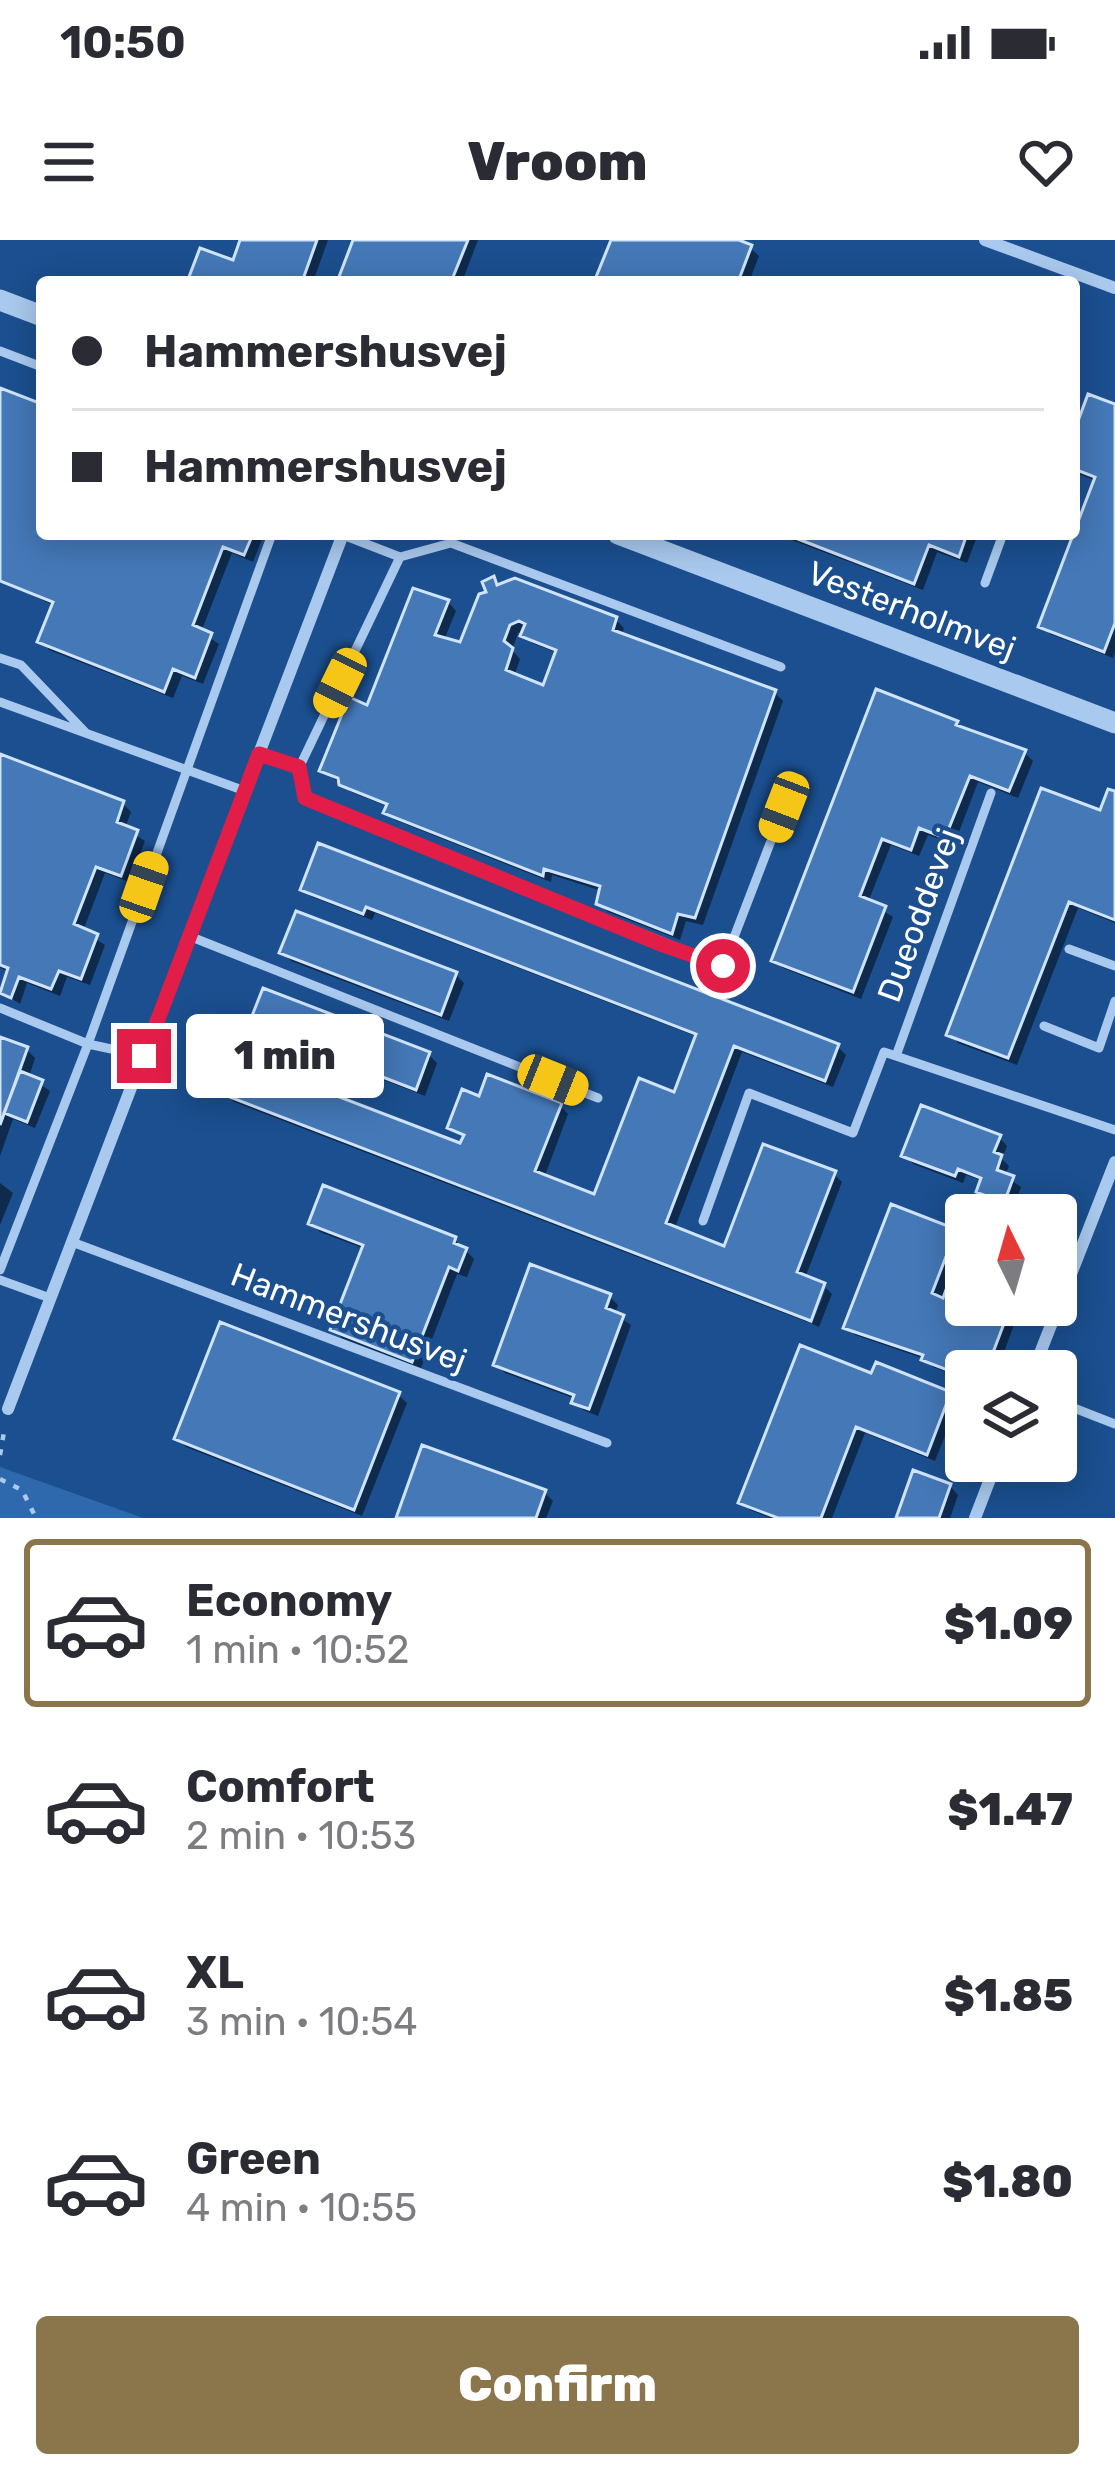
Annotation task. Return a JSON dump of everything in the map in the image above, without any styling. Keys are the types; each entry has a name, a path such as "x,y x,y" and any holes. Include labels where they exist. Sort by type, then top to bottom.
{"street":[{"path":"986,240 1115,288"},
{"path":"0,300 36,314"},
{"path":"8,1408 341,540"},
{"name":"Vesterholmvej","path":"633,540 1115,723"},
{"path":"1077,1256 1115,1162"},
{"path":"975,1518 990,1482"}],"lane":[{"path":"0,351 36,365"},
{"path":"0,1270 88,1044 270,540"},
{"path":"358,540 400,557 451,543 781,667"},
{"path":"985,584 1001,540"},
{"path":"400,557 299,767 305,798 723,966 784,807"},
{"path":"0,658 21,664 90,737"},
{"path":"0,702 245,790"},
{"path":"259,754 299,767"},
{"name":"Dueoddevej","path":"703,1221 749,1093 853,1133 884,1052 896,1056 991,793"},
{"path":"189,936 598,1098"},
{"path":"1069,950 1115,966"},
{"path":"1044,1026 1099,1048 1115,1001"},
{"path":"0,1008 88,1044 144,1056"},
{"path":"896,1056 1115,1130"},
{"name":"Hammershusvej","path":"72,1242 607,1443"},
{"path":"0,1280 50,1298"},
{"path":"1077,1409 1115,1424"}],"path":[{"path":"0,1455 8,1408"},
{"path":"0,1479 22,1490 36,1518"}],"shaded area":[{"path":"0,1467 143,1518 0,1518"}],"building":[{"path":"240,240 317,240 304,276 189,276 200,248 233,260"},
{"path":"353,240 468,240 453,276 339,276"},
{"path":"611,240 739,240 752,245 740,276 596,276"},
{"path":"0,388 36,402 36,540 250,540 244,555 223,547 193,625 212,633 195,678 173,669 164,692 37,642 53,602 0,581"},
{"path":"1088,394 1115,404 1115,623 1104,652 1038,627 1071,540 1080,540 1080,516 1095,477 1080,471 1080,416"},
{"path":"800,540 965,540 959,557 929,545 914,584"},
{"path":"494,576 497,585 515,578 617,617 613,630 776,690 695,918 678,914 672,934 596,904 600,886 544,869 543,876 383,813 387,804 339,785 338,778 319,771 349,697 367,705 413,588 449,600 435,635 460,642 479,594 486,592 482,582","holes":["525,624 520,636 556,650 543,685 506,670 513,648 504,641 510,625"]},
{"path":"876,689 1026,750 1009,791 970,776 945,838 919,828 911,850 882,839 860,896 886,906 853,992 771,961"},
{"path":"0,754 124,801 117,822 138,830 121,876 96,867 74,924 98,934 81,979 59,971 51,989 19,977 11,998 0,993 8,968 0,965"},
{"path":"1041,788 1100,810 1108,789 1115,791 1115,920 1069,902 1008,1058 946,1035"},
{"path":"318,843 839,1044 825,1081 734,1046 666,1223 724,1246 763,1144 836,1171 797,1272 825,1283 811,1321 222,1094 239,1052 278,1067 286,1047 246,1031 263,988 430,1052 416,1090 300,1045 287,1077 460,1143 464,1135 447,1128 462,1089 479,1096 487,1074 562,1103 535,1171 594,1194 639,1078 674,1092 696,1034 366,907 363,914 300,890"},
{"path":"296,911 457,972 441,1015 279,953"},
{"path":"0,1037 28,1047 0,1125"},
{"path":"20,1071 43,1080 27,1122 4,1113"},
{"path":"921,1105 1001,1135 994,1152 1002,1155 997,1170 1014,1176 1007,1194 981,1194 976,1192 981,1178 958,1169 955,1176 901,1156"},
{"path":"323,1185 456,1237 454,1243 467,1248 458,1271 449,1267 412,1362 330,1330 363,1245 308,1224"},
{"path":"891,1204 945,1225 945,1259 932,1293 943,1298 945,1293 945,1326 1003,1326 994,1350 945,1350 945,1369 921,1360 923,1355 843,1328"},
{"path":"530,1264 611,1294 606,1308 624,1315 589,1409 571,1403 574,1395 493,1365"},
{"path":"220,1322 400,1392 354,1510 174,1439"},
{"path":"800,1345 871,1373 876,1362 945,1390 945,1408 927,1455 856,1427 821,1518 778,1518 738,1503"},
{"path":"422,1445 546,1490 536,1518 396,1518"},
{"path":"913,1470 951,1484 939,1518 896,1518"}],"route":[{"path":"144,1056 259,754 299,767 305,798 723,966"}]}
